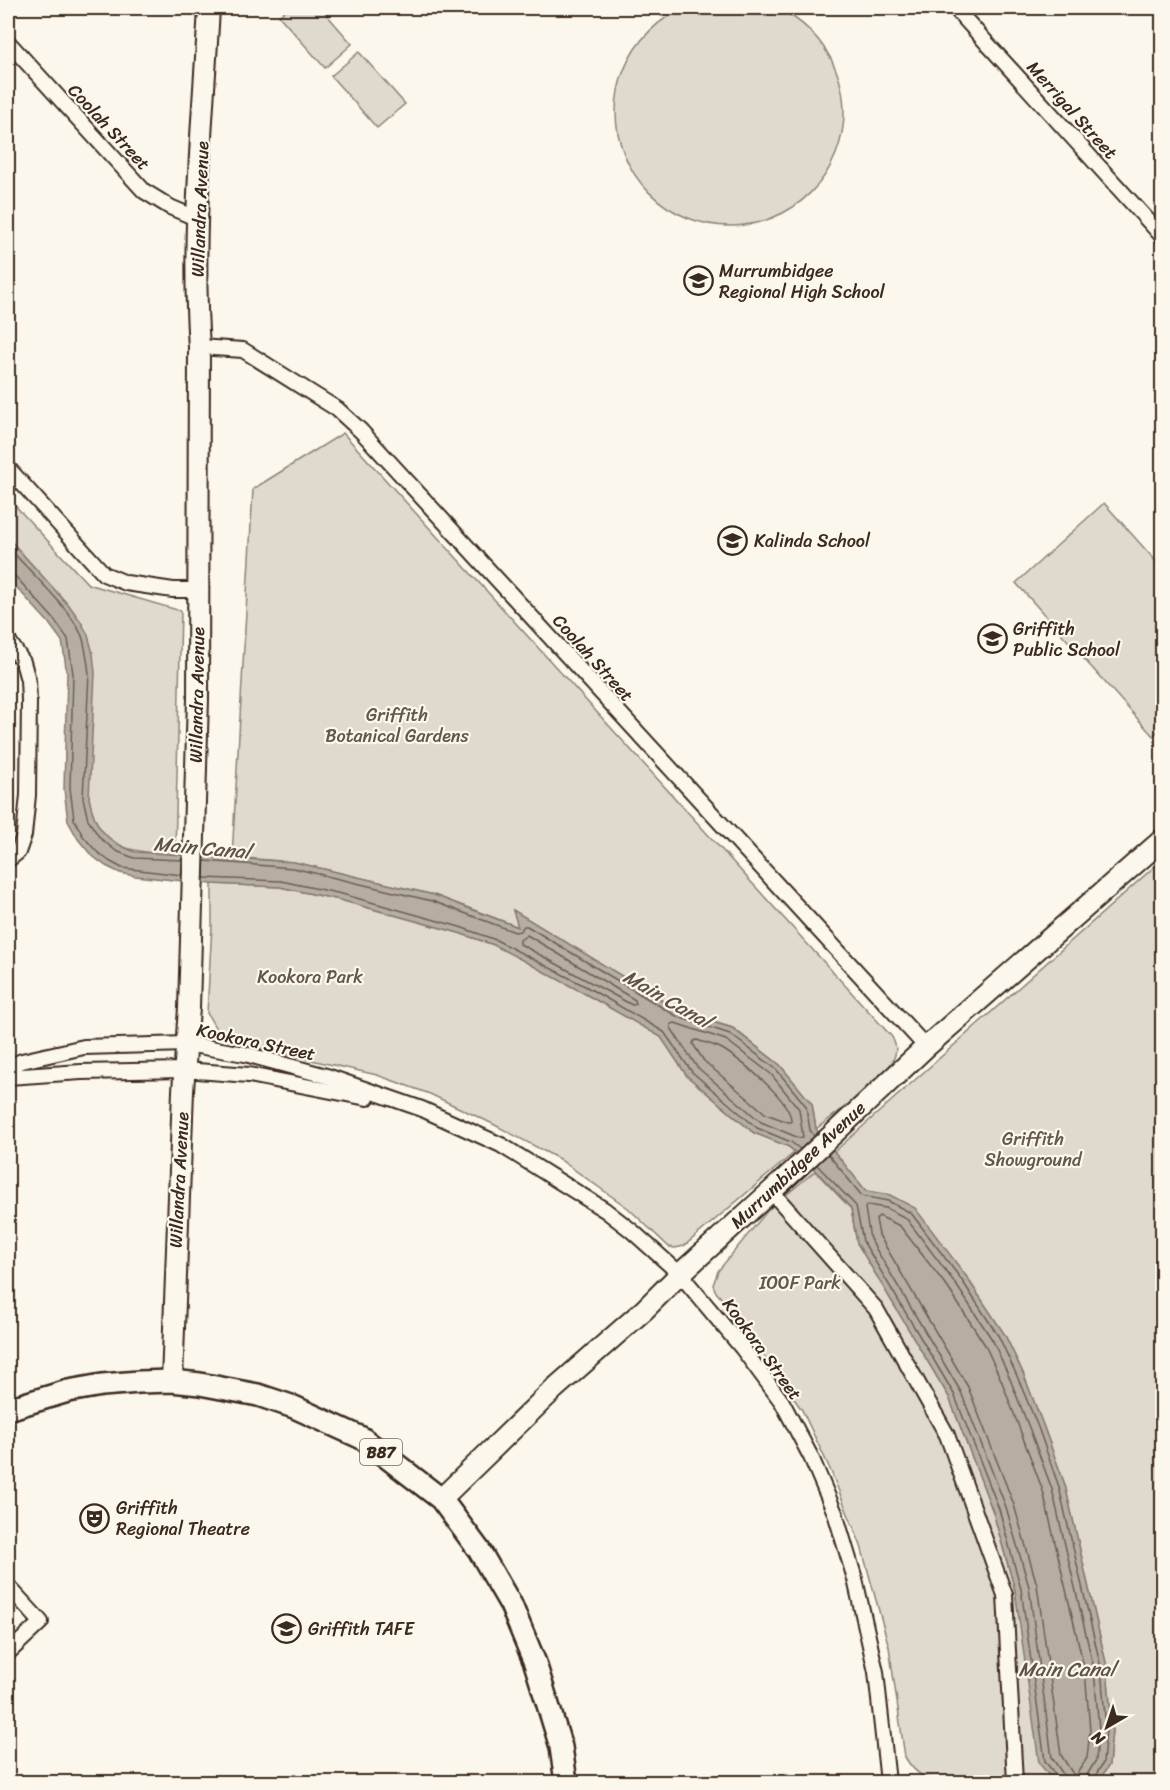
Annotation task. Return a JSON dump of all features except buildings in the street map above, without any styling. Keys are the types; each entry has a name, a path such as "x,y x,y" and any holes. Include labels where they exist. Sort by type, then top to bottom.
{"main road":[{"name":"B87","path":"8,1409 68,1391 102,1385 172,1382 200,1384 234,1389 294,1407 362,1438 441,1499 478,1551 511,1605 535,1663 561,1747 566,1782"}],"street":[{"name":"Willandra Avenue","path":"172,1382 184,1070 189,1008 198,699 199,347 196,308 198,219 209,8"},
{"name":"Merrigal Street","path":"955,8 1162,236"},
{"name":"Coolah Street","path":"8,42 144,191 170,207 198,219"},
{"name":"Coolah Street","path":"199,347 243,350 337,409 361,431 926,1047"},
{"path":"8,468 104,574 126,583 173,590 198,590"},
{"path":"8,639 22,662 28,680 29,700 28,795 24,835 18,852 8,860"},
{"name":"Murrumbidgee Avenue","path":"441,1499 554,1389 644,1310 926,1047 1162,840"},
{"name":"Kookora Street","path":"8,1067 22,1061 84,1047 186,1044 245,1054 330,1077 422,1109 501,1145 568,1185 632,1231 680,1274 742,1348 782,1402 811,1458 835,1513 855,1579 876,1672 888,1782"},
{"name":"Kookora Street","path":"8,1077 81,1072 184,1070 249,1075 422,1109"},
{"path":"771,1191 876,1309 947,1435 1005,1595 1015,1782"},
{"path":"8,1586 41,1622 8,1653"},
{"path":"566,1782 573,1782"}],"green space":[{"path":"719,-2 741,-2 774,6 811,31 836,68 844,101 842,134 836,156 811,193 774,218 741,226 719,226 686,218 649,193 624,156 616,123 616,101 624,68 649,31 686,6"},
{"path":"288,8 321,8 352,44 325,68 279,16"},
{"path":"359,52 405,104 377,128 331,76"},
{"name":"Griffith Botanical Gardens","path":"343,433 892,1037 896,1050 891,1064 873,1084 816,1129 812,1104 780,1065 733,1028 681,1012 513,911 519,927 434,895 294,862 232,857 253,489"},
{"path":"8,498 88,584 181,611 175,854 139,851 117,844 100,829 93,817 89,798 71,608 8,538"},
{"path":"1104,503 1162,568 1162,727 1153,736 1016,583"},
{"name":"Griffith Showground","path":"1162,860 1162,1782 1098,1782 1109,1765 1112,1730 1107,1667 1065,1485 1023,1373 1005,1335 966,1276 890,1195 866,1191 834,1152"},
{"name":"Kookora Park","path":"212,884 280,887 340,900 494,945 661,1037 687,1076 754,1133 785,1144 795,1152 684,1246 669,1247 628,1208 559,1159 430,1094 377,1075 263,1049 238,1046 227,1038 216,1029 207,1013"},
{"name":"IOOF Park","path":"815,1171 851,1209 857,1243 949,1397 993,1512 1015,1590 1049,1778 1054,1782 948,1782 928,1778 913,1769 905,1757 889,1647 861,1546 830,1469 802,1410 713,1285 718,1271 768,1210"}],"water":[{"name":"Main Canal","path":"8,538 71,608 88,635 95,673 89,798 99,826 109,838 135,852 294,862 434,895 518,927 513,910 681,1012 732,1028 780,1065 812,1104 816,1129 866,1191 890,1195 915,1208 966,1276 1005,1335 1023,1373 1065,1485 1107,1667 1112,1730 1109,1765 1098,1782 1054,1782 1039,1763 1015,1590 993,1512 949,1397 857,1243 851,1208 789,1147 754,1133 687,1076 661,1037 494,945 340,900 280,887 212,884 120,873 91,855 78,839 68,821 64,789 67,674 62,641 8,578"}],"place":[{"name":"Murrumbidgee Regional High School","path":"698,281"},
{"name":"Kalinda School","path":"733,541"},
{"name":"Griffith Public School","path":"992,639"},
{"name":"Griffith Regional Theatre","path":"95,1518"},
{"name":"Griffith TAFE","path":"287,1629"}]}
